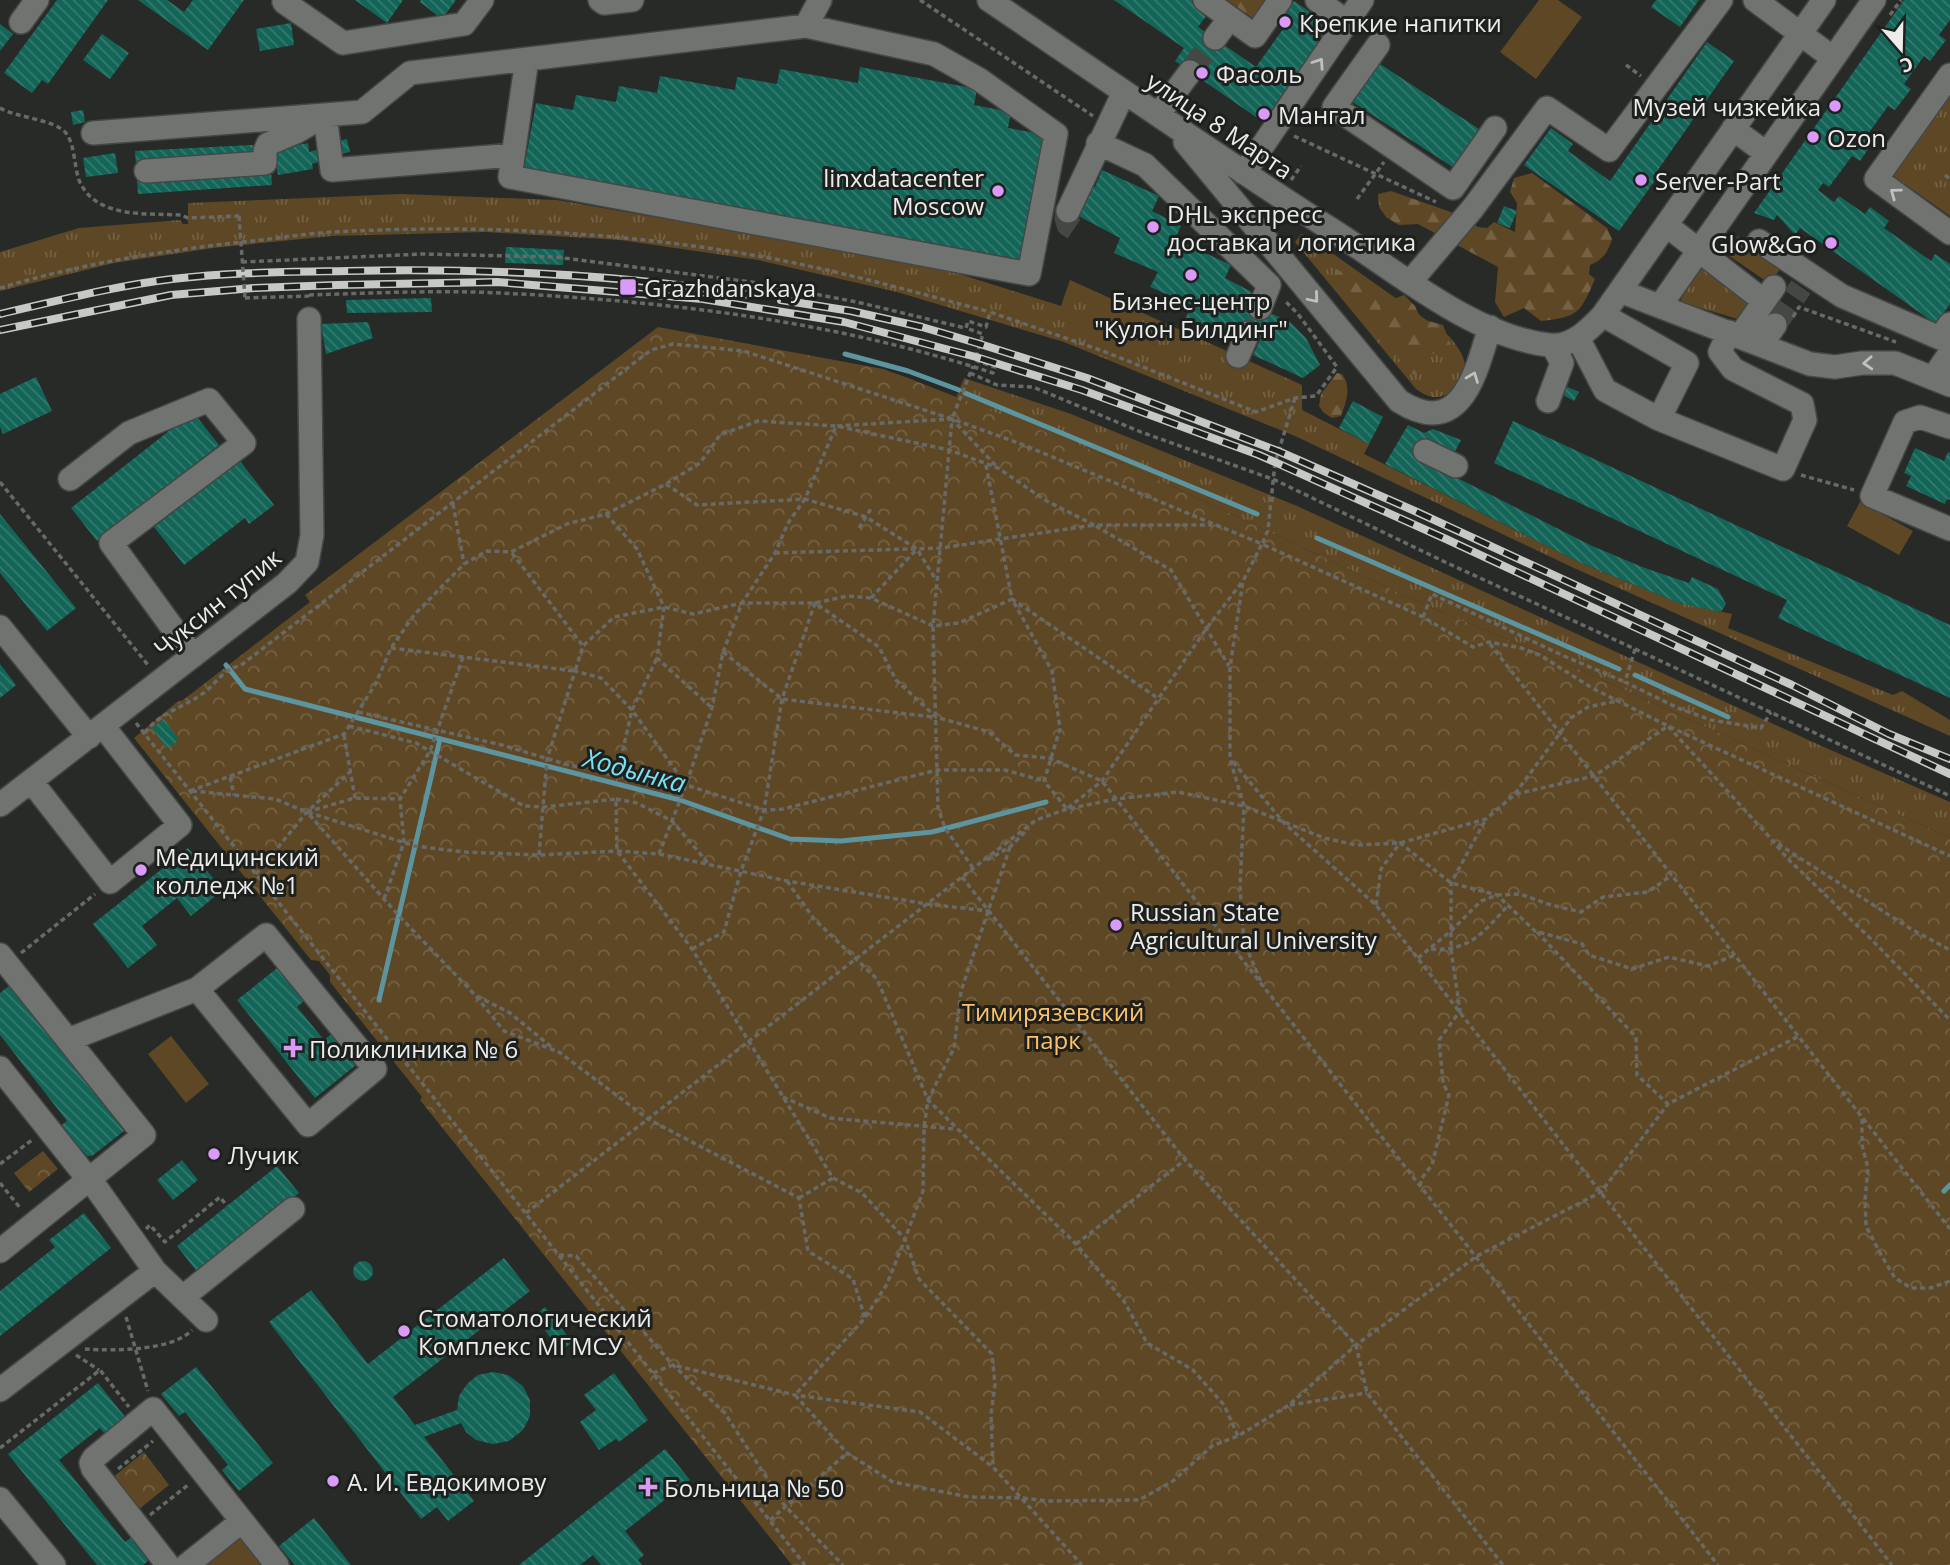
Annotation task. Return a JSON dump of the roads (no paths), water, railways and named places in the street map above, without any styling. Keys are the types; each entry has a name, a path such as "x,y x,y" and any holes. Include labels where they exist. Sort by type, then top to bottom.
{"street":[{"path":"21,22 37,0"},
{"path":"285,0 284,2 343,43 464,23 482,0"},
{"path":"600,0 604,3 632,0"},
{"path":"806,26 820,0"},
{"name":"улица 8 Марта","path":"989,0 1244,173 1461,314 1516,337 1553,346"},
{"path":"1205,0 1255,36 1280,0"},
{"path":"1317,0 1347,22"},
{"path":"1244,173 1362,0"},
{"path":"1410,282 1467,216 1547,108 1609,150 1721,0"},
{"path":"1755,0 1833,58"},
{"path":"1548,401 1562,363 1553,346 1578,338 1602,315 1824,0"},
{"path":"1660,306 1874,0"},
{"path":"1215,38 1230,18"},
{"path":"84,133 362,112 410,73 527,59 806,26 934,54 979,80 1056,134 1029,274 510,177 527,59"},
{"path":"1378,44 1334,107 1453,188 1495,128"},
{"path":"1190,72 1163,119 1399,401 1415,411 1436,412 1447,410 1465,396 1490,327"},
{"path":"1950,75 1876,179 1950,233"},
{"path":"1068,211 1124,92"},
{"path":"325,115 332,170 513,155"},
{"path":"146,171 265,163 268,144 325,115"},
{"path":"1733,129 1766,153"},
{"path":"1102,134 1145,165 1269,285 1260,308"},
{"path":"1578,338 1605,390 1659,419 1783,469 1805,420 1802,404 1733,369 1740,341 1773,293 1698,250 1665,225"},
{"path":"1759,241 1842,296 1927,333 1940,338 1950,324"},
{"path":"1620,291 1740,341 1810,364 1835,367 1862,363 1895,363 1941,382 1950,352"},
{"name":"Чуксин тупик","path":"0,805 288,583 307,562 312,535 309,305"},
{"path":"1602,315 1687,363"},
{"path":"1659,419 1687,363 1783,321"},
{"path":"1238,356 1248,333"},
{"path":"70,478 129,433 209,400 244,443 111,543 193,656"},
{"path":"1950,427 1920,417 1905,422 1872,496 1950,529"},
{"path":"1425,451 1456,466"},
{"path":"0,627 180,825 110,882 31,781"},
{"path":"68,1040 197,989 266,934 375,1069 308,1125 197,989"},
{"path":"0,1251 93,1184 144,1135 6,964"},
{"path":"0,1069 93,1184 155,1271 205,1319"},
{"path":"183,1297 293,1209"},
{"path":"0,1390 155,1271"},
{"path":"168,1565 91,1463 146,1415 169,1429 277,1565"},
{"path":"0,1499 43,1561"},
{"path":"187,1565 242,1521"}],"waterway":[{"path":"845,354 908,371 959,390"},
{"path":"965,393 1257,514"},
{"path":"1317,538 1619,669"},
{"name":"Ходынка","path":"226,665 245,689 680,800 790,839 841,841 932,832 1046,802"},
{"path":"1635,675 1728,717"},
{"path":"379,1000 440,739"},
{"path":"1944,1191 1950,1185"}],"tunnel":[{"path":"1190,72 1215,38"},
{"path":"1068,211 1068,225 1074,229"},
{"path":"1775,325 1801,287"}],"railway":[{"path":"0,314 150,282 281,272 398,270 549,274 650,282 750,295"},
{"path":"0,330 171,295 254,288 497,282 703,299 844,322 976,357 1082,390 1259,455 1446,539 1950,774"},
{"path":"781,300 851,311 980,344 1087,378 1278,451 1792,685 1889,734 1950,759"}],"place":[{"name":"Крепкие напитки","path":"1285,22"},
{"name":"Фасоль","path":"1202,73"},
{"name":"Музей чизкейка","path":"1835,106"},
{"name":"Мангал","path":"1264,114"},
{"name":"Ozon","path":"1813,137"},
{"name":"Server-Part","path":"1641,180"},
{"name":"linxdatacenter Moscow","path":"998,191"},
{"name":"DHL экспресс доставка и логистика","path":"1153,227"},
{"name":"Glow&Go","path":"1831,243"},
{"name":"Бизнес-центр \"Кулон Билдинг\"","path":"1191,275"},
{"name":"Grazhdanskaya","path":"628,287"},
{"name":"Медицинский колледж №1","path":"141,870"},
{"name":"Russian State Agricultural University","path":"1116,925"},
{"name":"Поликлиника № 6","path":"293,1048"},
{"name":"Лучик","path":"214,1154"},
{"name":"Стоматологический Комплекс МГМСУ","path":"404,1331"},
{"name":"А. И. Евдокимову","path":"333,1481"},
{"name":"Больница № 50","path":"648,1487"}],"park label":[{"name":"Тимирязевский парк","path":"1053,1025"}]}
